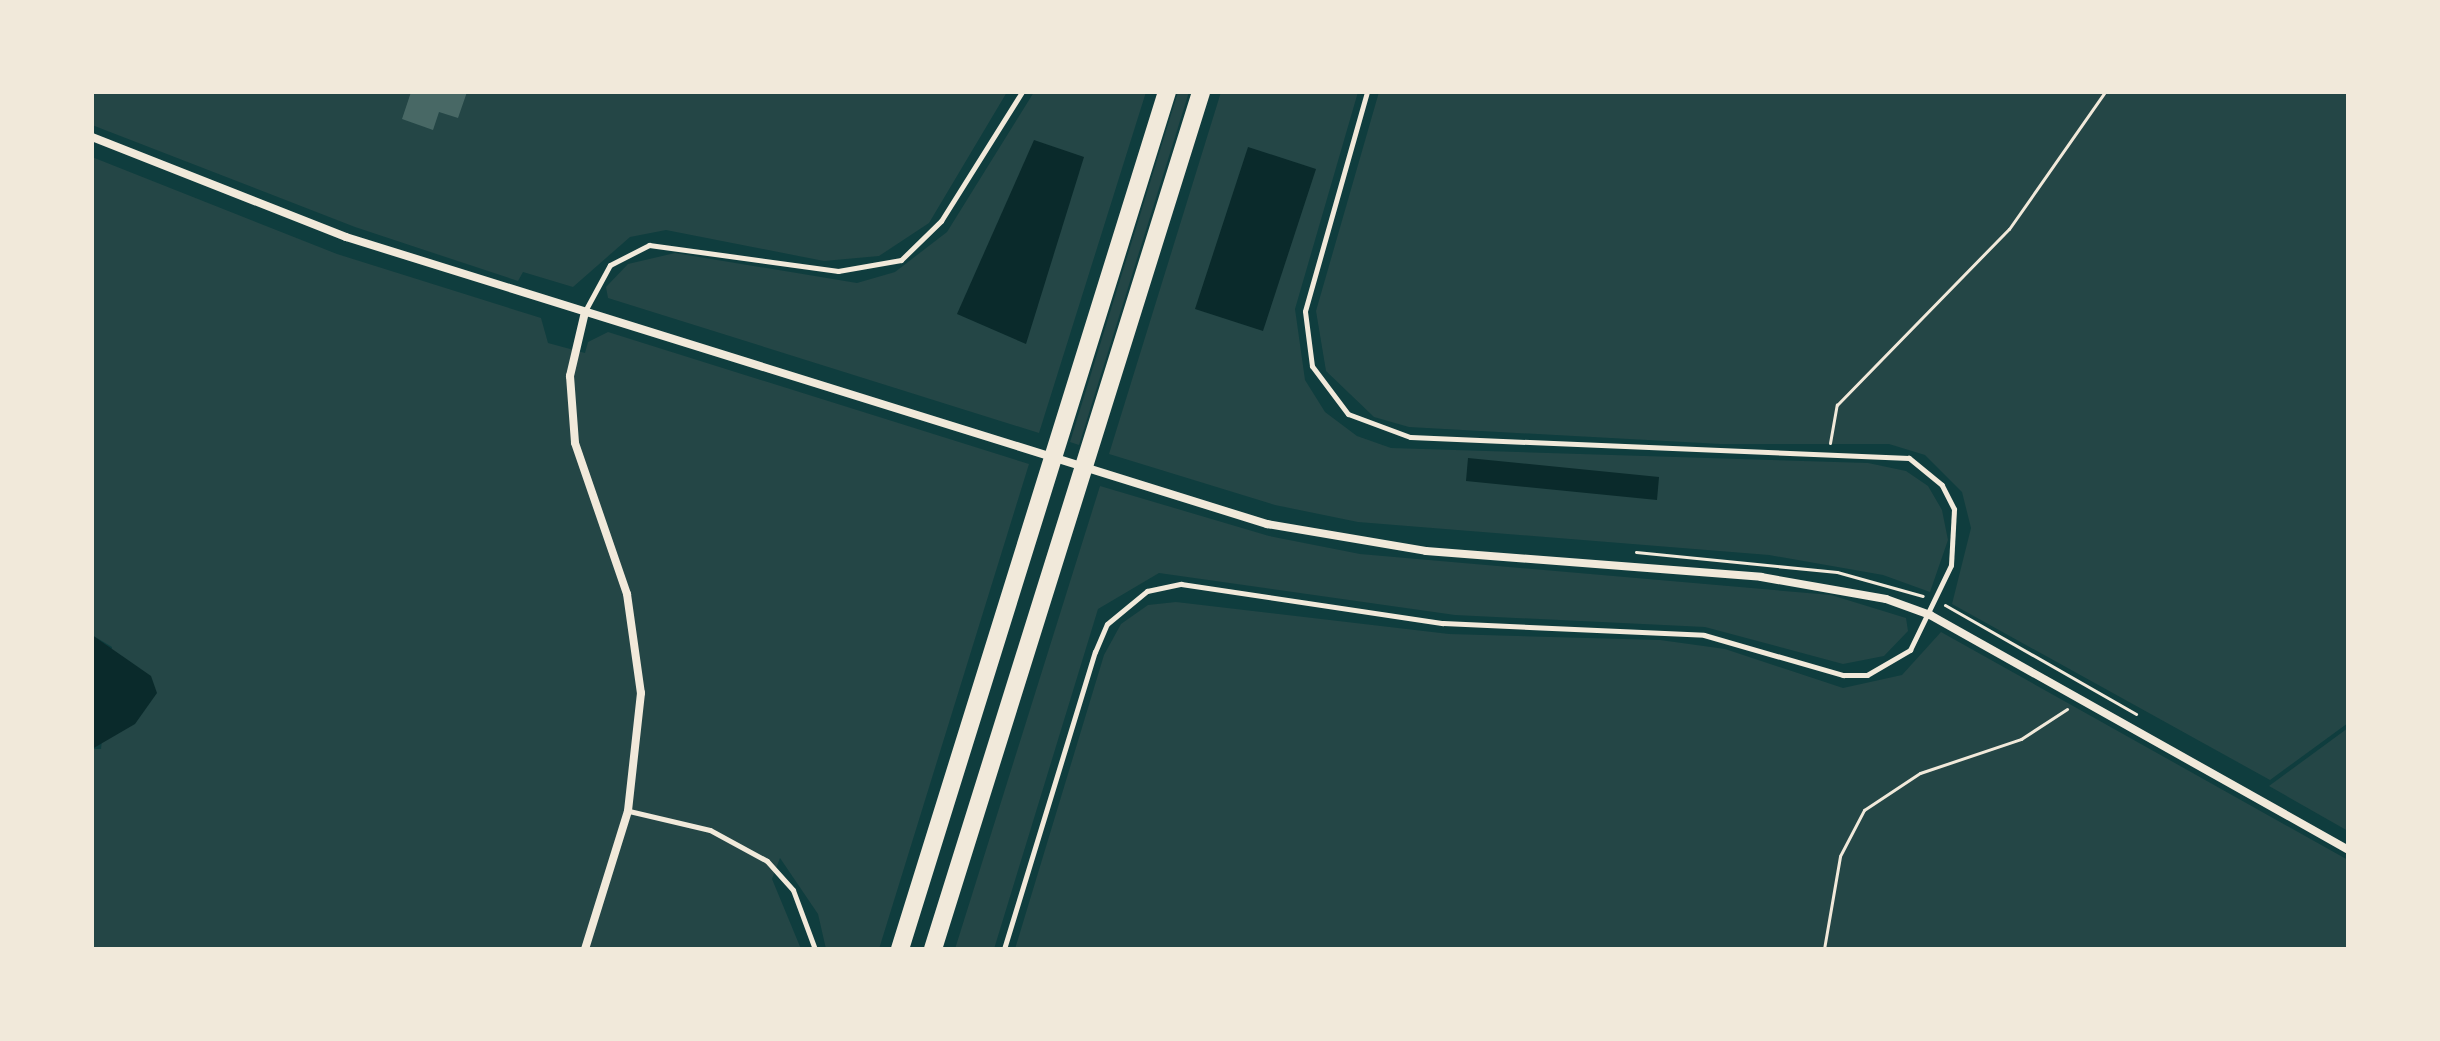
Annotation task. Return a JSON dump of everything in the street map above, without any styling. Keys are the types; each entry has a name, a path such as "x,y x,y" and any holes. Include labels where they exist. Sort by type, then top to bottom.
{"highway":[{"path":"900,949 1167,92"},
{"path":"933,949 1201,92"}],"street":[{"path":"92,137 346,237 1121,481 1352,541 1835,586 1930,615 2348,850"},
{"path":"585,312 570,376 575,443 627,594 640,680 628,811 585,949"}],"lane":[{"path":"585,312 610,265 649,245 838,271 901,260 941,221 1022,92"},
{"path":"1004,949 1095,652 1107,624 1147,591 1181,584 1443,623 1704,635 1843,675 1892,665 1930,615 1936,601 1958,538 1942,485 1909,458 1828,451 1721,453 1410,437 1348,414 1312,366 1305,311 1367,92"},
{"path":"628,811 710,830 767,861 793,890 815,949"}],"path":[{"path":"1828,451 1837,405 2009,229 2105,92"},
{"path":"1628,552 1837,572 1936,601 2140,716"},
{"path":"1824,949 1840,856 1864,810 1920,773 2021,739 2078,696"}],"shaded area":[{"path":"92,92 1007,92 929,223 879,256 824,261 666,230 630,237 573,287 523,272 518,281 355,227 92,125"},
{"path":"1034,92 1146,92 1039,433 608,298 606,287 628,264 675,253 857,283 895,272 947,232"},
{"path":"1178,92 1189,92 1079,445 1070,442"},
{"path":"1221,92 1358,92 1295,309 1305,380 1325,412 1357,436 1391,448 1868,463 1906,471 1928,486 1942,510 1948,540 1930,592 1883,575 1769,555 1358,522 1275,505 1109,454"},
{"path":"1379,92 2348,92 2348,723 2270,780 1952,604 1971,528 1962,492 1925,455 1889,444 1721,444 1409,427 1374,417 1326,371 1316,311"},
{"path":"1034,140 1084,157 1026,344 957,314"},
{"path":"1248,147 1316,169 1263,331 1195,309"},
{"path":"92,157 337,254 541,318 548,343 585,353 588,342 608,332 1029,464 879,949 826,949 818,914 780,858 772,879 801,949 92,949 92,749 101,749 112,647 92,635"},
{"path":"1468,458 1659,477 1657,500 1466,481"},
{"path":"1100,486 1269,536 1360,554 1831,595 1906,618 1908,631 1884,656 1843,664 1705,627 1455,615 1159,573 1098,609 994,949 955,949"},
{"path":"1176,602 1449,634 1660,640 1725,649 1843,688 1902,675 1941,632 2348,860 2348,949 1015,949 1104,655 1121,624 1148,605"},
{"path":"92,635 151,676 157,693 135,724 92,749"},
{"path":"2348,728 2348,831 2269,786"}],"building":[{"path":"411,92 467,92 458,118 439,112 433,130 402,119"}]}
